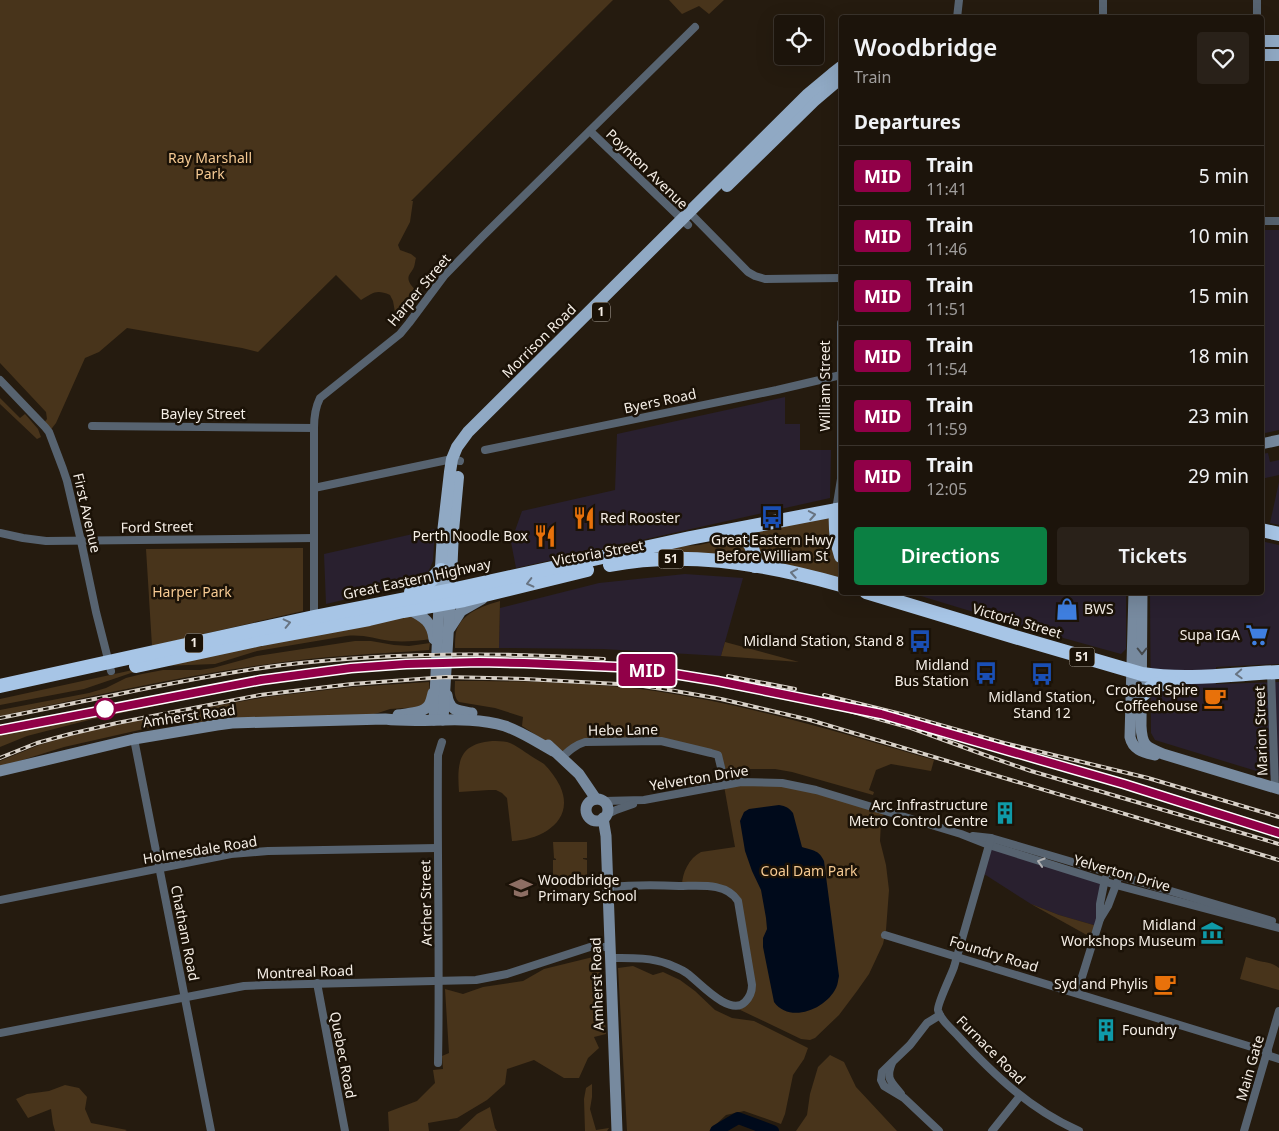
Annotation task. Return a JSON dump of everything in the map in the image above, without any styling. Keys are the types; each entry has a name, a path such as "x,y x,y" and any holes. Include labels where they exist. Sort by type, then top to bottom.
{"highway":[{"name":"Great Eastern Highway","path":"314,623 410,610 445,597 730,531 839,510"},
{"name":"William Street","path":"839,510 836,536 839,550"},
{"path":"730,531 741,534 752,546 755,554 755,566"},
{"path":"1264,531 1279,534"},
{"name":"Victoria Street","path":"445,597 495,592 626,561 662,559 726,561 804,575 839,584"},
{"path":"398,600 404,595 426,585 441,570"},
{"name":"Victoria Street","path":"875,595 1137,672 1166,676 1199,677 1275,672"},
{"path":"884,595 903,604"},
{"name":"Great Eastern Highway","path":"0,695 110,667 314,623 398,600 445,597"},
{"name":"Great Eastern Highway","path":"0,686 110,667"},
{"path":"1142,695 1154,685 1187,682 1199,677"}],"main road":[{"path":"1264,41 1279,42"},
{"path":"1264,55 1279,55"},
{"name":"Morrison Road","path":"445,597 441,570 450,472 456,460 471,442 688,219 839,77"},
{"name":"Morrison Road","path":"445,597 453,531 457,481 456,460"}],"street":[{"path":"958,15 959,0"},
{"path":"1103,0 1103,15"},
{"path":"1257,0 1257,15"},
{"name":"Harper Street","path":"314,623 314,413 320,398 400,334 444,276 695,27"},
{"name":"Poynton Avenue","path":"590,131 748,272 765,279 839,278"},
{"path":"1264,221 1279,221"},
{"name":"Byers Road","path":"485,450 777,390 839,375"},
{"name":"First Avenue","path":"0,380 49,432 64,469 110,667"},
{"name":"Bayley Street","path":"92,426 314,428"},
{"path":"1264,443 1279,440"},
{"path":"314,488 456,460"},
{"name":"Ford Street","path":"0,533 34,540 314,538"},
{"path":"448,632 461,611 495,592"},
{"path":"1134,595 1137,672 1142,695 1136,737 1132,744 1138,750 1156,755 1163,754 1277,788"},
{"path":"1136,737 1137,672 1142,595"},
{"name":"Morrison Road","path":"440,686 448,632 445,597"},
{"name":"Morrison Road","path":"439,717 438,647 445,597"},
{"path":"410,610 425,618 429,623 434,642 438,647"},
{"name":"Marion Street","path":"1275,672 1277,788"},
{"path":"440,686 451,706 457,710 472,713"},
{"path":"398,715 416,712 428,706 440,686"},
{"name":"Amherst Road","path":"0,771 134,739 217,724 385,719 400,721 472,713 493,716 516,723 536,735 579,774 596,802 586,808 587,814 591,819 601,818 606,836 617,1131"},
{"name":"Amherst Road","path":"385,719 398,715 439,717 474,720 505,726 524,734 557,754"},
{"name":"Chatham Road","path":"134,739 211,1131"},
{"name":"Hebe Lane","path":"557,754 585,742 661,741 718,755 725,784"},
{"name":"Archer Street","path":"438,1063 440,981 437,848 438,755 442,742"},
{"name":"Yelverton Drive","path":"601,818 616,810 644,800 725,784 769,782 806,787 961,834 1119,875 1279,923"},
{"name":"Yelverton Drive","path":"596,802 644,800"},
{"path":"596,802 607,806 601,818"},
{"path":"939,1131 904,1098 889,1080 888,1073 892,1063 927,1024 940,1015 938,1004 957,956 990,842"},
{"name":"Yelverton Drive","path":"990,842 1104,882 1279,928"},
{"name":"Holmesdale Road","path":"0,900 247,852 437,848"},
{"path":"1100,919 1100,904 1106,872"},
{"path":"1078,993 1100,919 1108,906 1119,875"},
{"name":"Montreal Road","path":"0,1033 244,986 492,978 590,947 632,958 650,959 665,963 684,971 720,1001 732,1006 743,1004 749,997 752,989 738,901 734,895 716,887 702,885 654,884 608,887"},
{"name":"Foundry Road","path":"885,935 1078,993 1279,1059"},
{"name":"Quebec Road","path":"317,983 345,1131"},
{"name":"Main Gate","path":"1244,1131 1279,1011"},
{"name":"Furnace Road","path":"940,1015 988,1068 1020,1096 1047,1114 1079,1131"},
{"path":"992,1131 1020,1096"}],"shaded area":[{"path":"1264,230 1279,230 1279,430 1264,433"},
{"path":"785,397 785,424 800,424 800,450 831,450 830,498 516,568 511,542 522,511 615,490 617,434"},
{"path":"1268,453 1270,462 1279,460 1279,475 1264,478 1264,454"},
{"path":"1279,482 1279,525 1270,523"},
{"path":"435,529 433,561 426,575 411,584 326,604 324,554"},
{"path":"1264,542 1279,545 1279,664 1216,667 1216,684 1279,682 1279,778 1155,740 1151,733 1150,595 1264,595"},
{"path":"685,574 743,578 721,656 603,649 499,648 500,608 599,583"},
{"path":"918,595 1126,595 1126,649 1121,654"},
{"path":"989,845 1104,881 1097,926 1059,915 1031,904 981,872"}],"green space":[{"name":"Ray Marshall Park","path":"0,0 613,0 411,201 413,201 410,222 398,245 400,250 416,258 409,279 418,295 396,318 390,295 381,292 375,293 361,300 336,275 258,352 127,328 99,352 85,358 56,423 49,432 43,424 47,419 46,412 0,363"},
{"path":"669,0 724,0 709,14 699,6 682,14"},
{"path":"0,398 20,418 25,414 38,429 41,437 37,439 0,404"},
{"path":"835,512 839,545 839,582 757,561 744,535 758,529"},
{"path":"727,539 742,540 751,561 669,554 668,547 699,545"},
{"name":"Harper Park","path":"303,548 303,611 152,646 146,549"},
{"path":"500,601 499,648 455,648 456,632 463,620 473,611"},
{"path":"409,615 421,618 431,639 396,641 363,636 346,636 257,651 215,664 151,668 84,689 0,705 0,699 174,661"},
{"path":"355,641 409,646 430,643 429,650 269,664 134,687 0,716 0,710 89,693 106,688 126,678 142,674 163,670 213,668 257,656"},
{"path":"725,642 799,662 721,656"},
{"name":"Coal Dam Park","path":"455,681 580,684 655,691 761,712 934,760 931,771 891,764 876,770 869,790 874,792 873,795 792,772 775,769 748,769 746,781 769,782 885,811 881,822 880,841 886,865 889,890 883,944 869,974 839,1015 815,1038 810,1040 801,1039 732,1006 737,1006 751,993 738,901 726,891 682,886 687,866 701,852 735,847 719,758 661,741 585,742 561,758 536,735 522,726 523,717 495,708 459,702 455,695"},
{"path":"429,682 430,698 420,707 390,709 369,715 219,719 190,724 188,719 64,747 0,767 0,761 39,745 76,734 159,716 266,697 352,687"},
{"path":"253,685 89,720 27,736 0,747 0,734"},
{"path":"492,741 507,742 544,764 560,786 564,798 563,809 559,819 544,832 534,837 512,841 507,798 502,793 496,790 459,792 459,772 462,757 472,746"},
{"path":"553,842 587,842 587,858 583,859 587,860 587,877 553,877 553,860 556,859 554,858"},
{"path":"1031,904 1059,915 1097,926 1094,939"},
{"path":"593,957 600,968 606,1034 594,1037 599,1048 588,1058 579,1078 564,1078 534,1060 507,1069 505,1084 487,1100 457,1118 428,1123 429,1131 389,1131 388,1112 417,1101 435,1083 433,1070 443,1069 442,1056 449,1053 445,989 463,994 483,987 523,981 544,969"},
{"path":"1246,957 1272,964 1279,968 1279,990 1240,979"},
{"path":"633,966 653,975 663,972 680,980 715,1010 732,1018 754,1021 808,1048 804,1059 793,1075 785,1114 781,1124 744,1111 726,1115 709,1131 627,1131 618,968"},
{"path":"830,1055 844,1062 856,1087 897,1131 796,1131 807,1115 810,1094 818,1067"},
{"path":"592,1084 590,1109 596,1130 609,1128 607,1131 585,1131 584,1099 586,1088"},
{"path":"65,1085 79,1088 87,1097 85,1109 91,1123 127,1130 55,1131 51,1109 28,1118 16,1099 27,1094 49,1091"},
{"path":"490,1107 497,1131 459,1131 477,1114"}],"water":[{"path":"779,805 787,807 793,813 802,847 818,853 824,861 839,976 838,984 831,996 816,1007 798,1013 781,1009 774,1002 763,947 763,938 767,929 761,890 745,851 740,821 744,812 749,809"}],"waterway":[{"path":"716,1131 738,1118 773,1131"}],"railway":[{"path":"0,718 221,674 323,661 444,654 604,659"},
{"path":"0,730 230,685 317,672 406,664 479,662 602,666 656,671 717,681 814,701 911,728 1031,771 1279,844"},
{"path":"728,676 795,689"},
{"path":"0,758 37,743 117,723 260,695 352,684 446,677 637,685 721,699 810,720 1279,860"},
{"path":"824,695 1004,743 1148,778 1279,817"},
{"path":"1004,750 1279,833"}],"train":[{"name":"MID","path":"0,730 176,695 261,680 351,668 479,662 617,667 680,674 881,714 1124,784 1279,833"}],"place":[{"name":"Great Eastern Hwy Before William St","path":"772,517"},
{"name":"Red Rooster","path":"584,518"},
{"name":"Perth Noodle Box","path":"545,536"},
{"name":"BWS","path":"1067,609"},
{"name":"Supa IGA","path":"1257,635"},
{"name":"Midland Station, Stand 8","path":"920,641"},
{"name":"Midland Bus Station","path":"986,673"},
{"name":"Midland Station, Stand 12","path":"1042,674"},
{"name":"Crooked Spire Coffeehouse","path":"1215,698"},
{"name":"Arc Infrastructure Metro Control Centre","path":"1005,813"},
{"name":"Woodbridge Primary School","path":"521,888"},
{"name":"Midland Workshops Museum","path":"1212,933"},
{"name":"Syd and Phylis","path":"1165,984"},
{"name":"Foundry","path":"1106,1030"}]}
